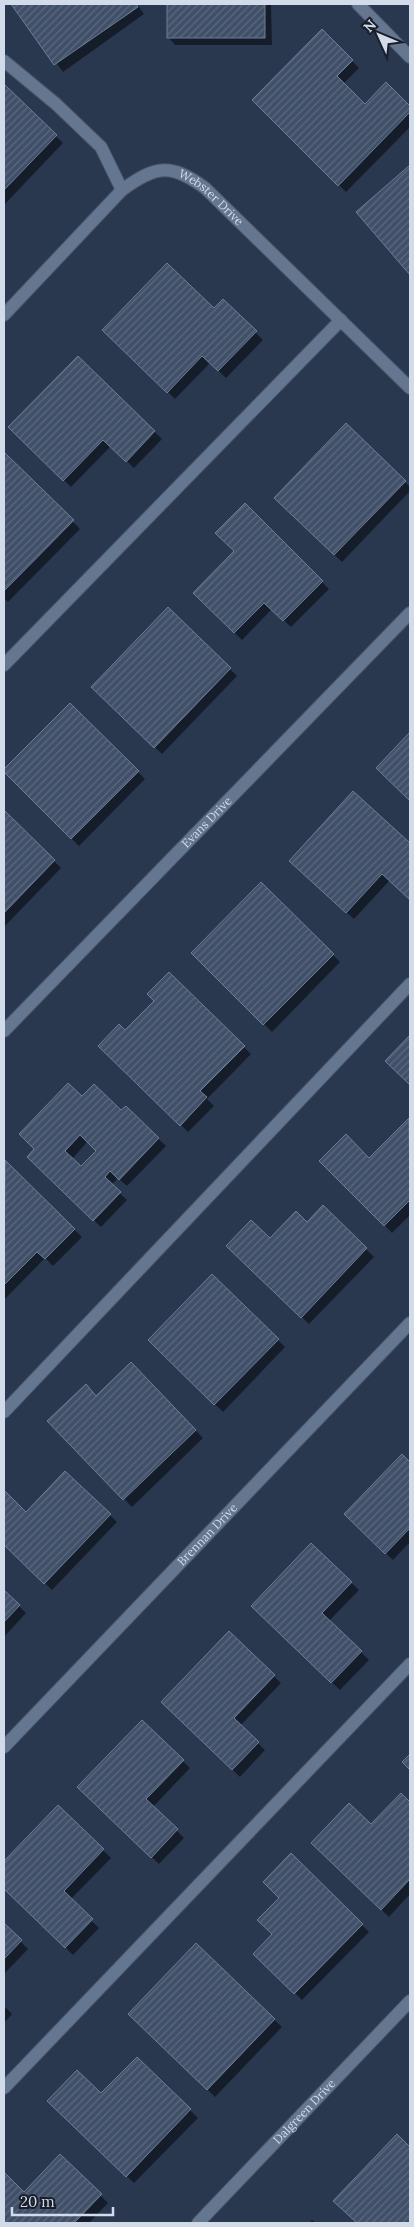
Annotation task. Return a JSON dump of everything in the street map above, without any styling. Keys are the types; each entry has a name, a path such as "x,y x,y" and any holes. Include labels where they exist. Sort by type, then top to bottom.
{"street":[{"path":"358,4 410,57"},
{"path":"4,61 56,104 101,147 122,190"},
{"name":"Webster Drive","path":"4,315 122,190 143,175 165,169 187,175 205,188 410,388"},
{"path":"4,665 341,320"},
{"name":"Evans Drive","path":"4,1031 410,613"},
{"path":"4,1412 410,984"},
{"name":"Brennan Drive","path":"4,1747 410,1324"},
{"path":"4,2088 410,1664"},
{"name":"Dalgreen Drive","path":"198,2223 410,2001"}],"building":[{"path":"11,4 136,4 138,7 54,65"},
{"path":"167,4 265,4 265,38 167,38"},
{"path":"322,29 353,60 337,76 365,104 386,82 410,106 410,112 338,186 252,100"},
{"path":"4,84 57,135 4,190"},
{"path":"410,165 410,275 356,212"},
{"path":"167,263 214,308 223,299 257,331 218,371 202,356 167,393 102,330"},
{"path":"78,356 155,431 126,462 103,440 63,481 8,427"},
{"path":"346,423 406,481 334,555 274,498"},
{"path":"4,452 74,520 4,591"},
{"path":"245,503 323,581 283,621 264,603 234,633 193,593 234,551 215,533"},
{"path":"168,607 231,668 154,748 91,687"},
{"path":"70,703 139,771 71,839 4,772 4,769"},
{"path":"410,732 410,801 376,768"},
{"path":"353,791 410,843 410,900 382,874 346,913 289,861"},
{"path":"4,810 55,860 4,913"},
{"path":"261,882 334,954 263,1025 191,953"},
{"path":"169,972 245,1046 200,1091 207,1097 180,1126 98,1046 119,1024 125,1030 154,1001 147,994"},
{"path":"410,1035 410,1085 385,1061"},
{"path":"68,1083 82,1096 94,1084 121,1110 126,1106 159,1138 119,1180 110,1171 105,1177 121,1192 93,1221 27,1157 34,1149 19,1134","holes":["80,1135 96,1151 81,1166 65,1151"]},
{"path":"409,1118 410,1200 384,1226 319,1161 346,1134 369,1158"},
{"path":"5,1160 75,1229 45,1259 37,1252 4,1285"},
{"path":"323,1205 367,1248 301,1318 226,1246 251,1220 270,1238 296,1211 307,1222"},
{"path":"212,1274 279,1339 214,1405 148,1340"},
{"path":"131,1362 196,1430 123,1500 47,1421 86,1384 96,1396"},
{"path":"402,1454 410,1462 410,1528 385,1554 344,1514"},
{"path":"65,1471 111,1514 44,1584 4,1545 4,1490 26,1512"},
{"path":"311,1543 352,1582 322,1613 362,1651 331,1683 251,1606"},
{"path":"4,1590 20,1605 4,1622"},
{"path":"229,1631 275,1675 234,1718 259,1742 232,1770 161,1702"},
{"path":"142,1720 184,1760 146,1799 178,1829 151,1858 77,1787"},
{"path":"410,1754 410,1770 402,1762"},
{"path":"401,1793 410,1802 410,1879 381,1910 311,1843 349,1803 371,1824"},
{"path":"58,1805 104,1849 64,1891 93,1919 65,1948 4,1889 4,1861"},
{"path":"291,1853 363,1924 294,1994 253,1954 272,1934 257,1920 279,1898 263,1882"},
{"path":"4,1923 22,1940 4,1959"},
{"path":"196,1943 275,2019 207,2090 128,2014"},
{"path":"137,2057 191,2109 126,2177 47,2101 77,2070 101,2093"},
{"path":"397,2134 410,2147 410,2223 357,2223 333,2201"},
{"path":"60,2154 102,2194 74,2223 4,2223 4,2172 24,2192"}]}
